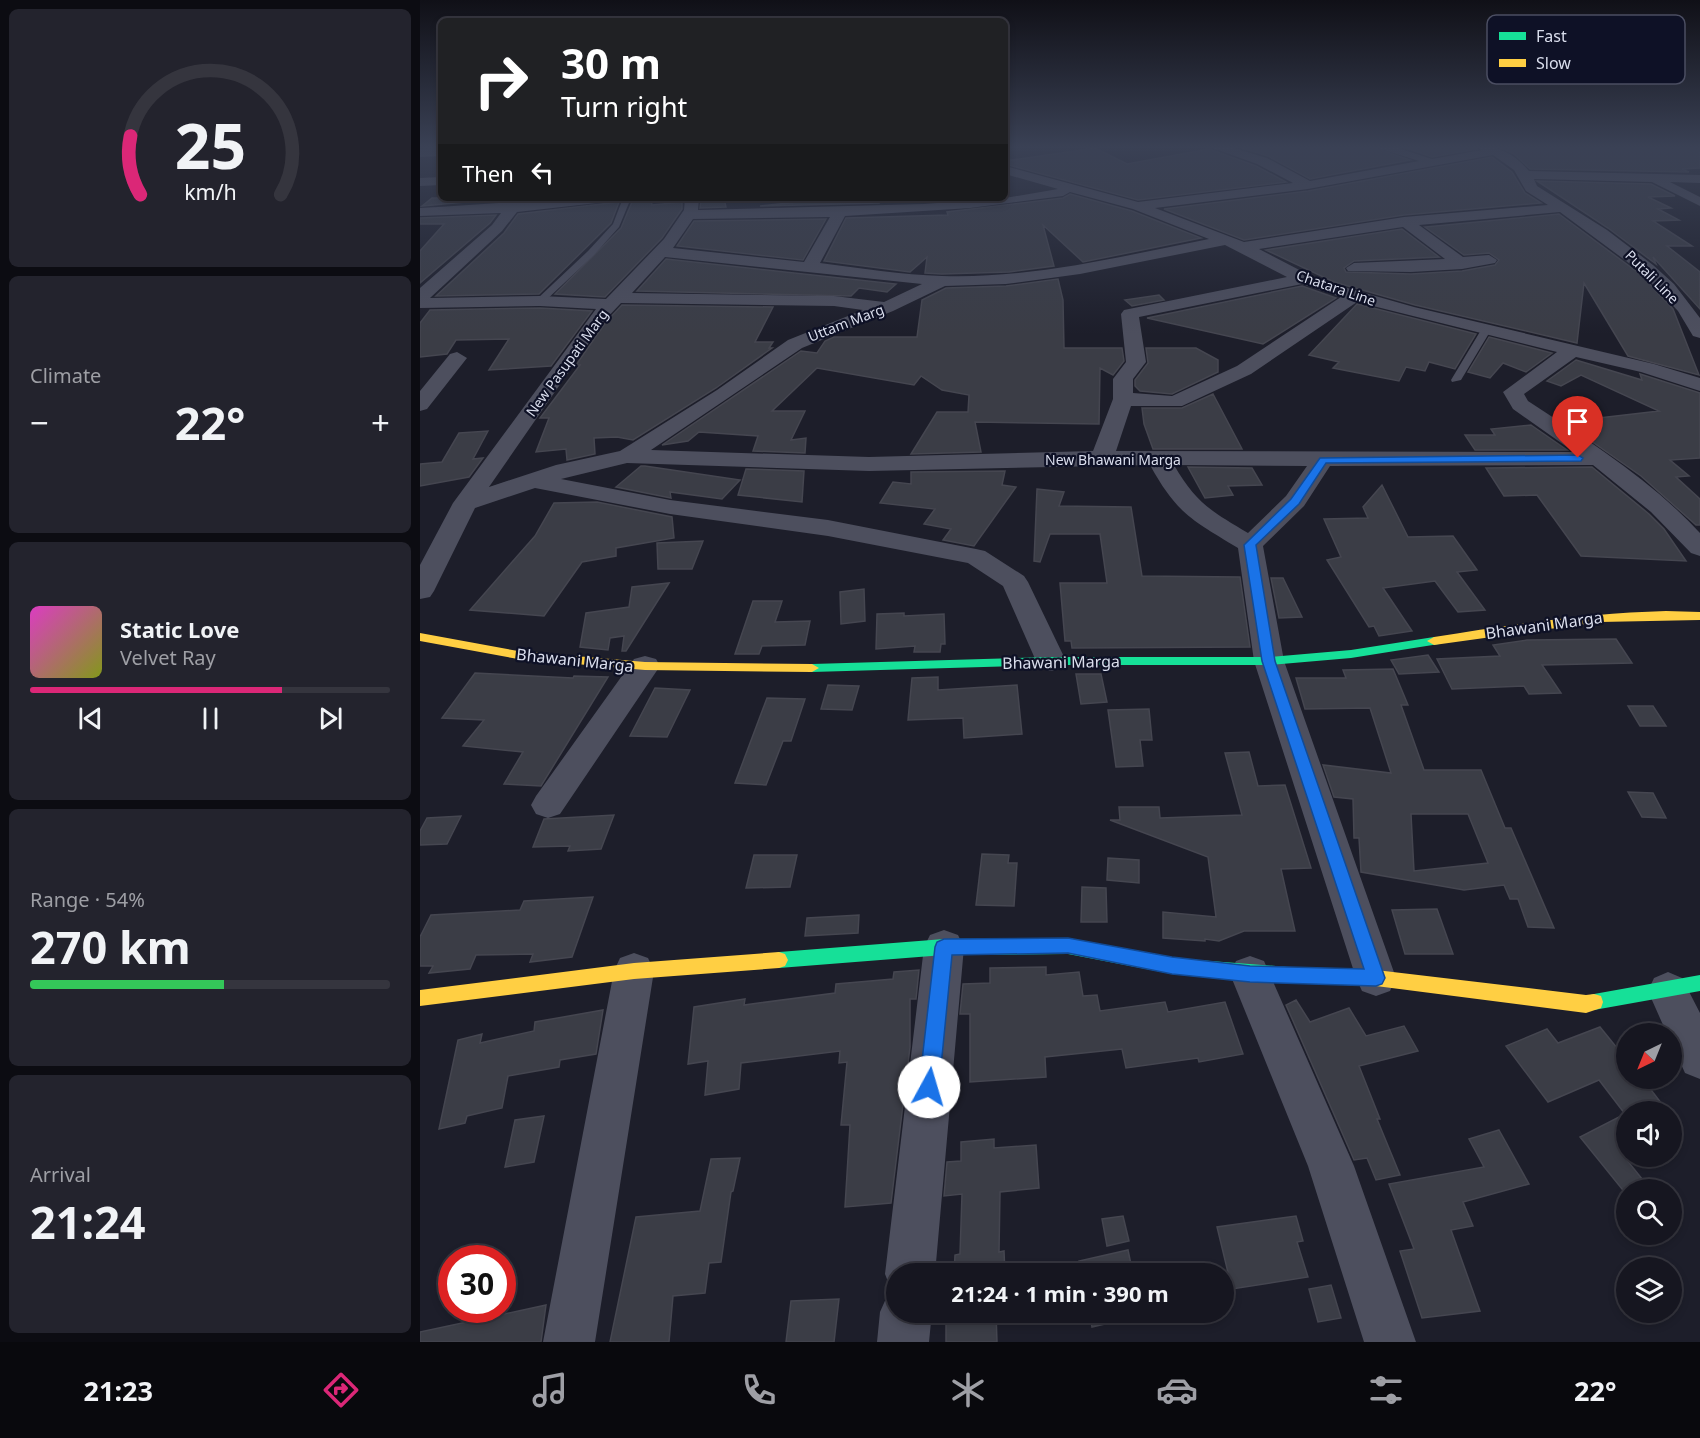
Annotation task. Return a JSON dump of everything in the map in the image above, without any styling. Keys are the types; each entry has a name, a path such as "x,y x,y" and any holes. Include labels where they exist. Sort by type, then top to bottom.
{"street":[{"path":"420,212 498,209"},
{"path":"420,297 497,228 512,209"},
{"name":"New Pasupati Marg","path":"465,503 589,333 596,319 663,252 690,209"},
{"path":"731,209 839,213 893,209"},
{"name":"Chatara Line","path":"1144,209 1243,247 1303,279 1354,296 1647,368 1700,385"},
{"path":"1243,247 1316,233 1459,214 1551,209"},
{"name":"Putali Line","path":"1563,209 1605,234 1650,271 1700,332"},
{"path":"810,266 839,213"},
{"path":"1404,221 1462,264"},
{"name":"Uttam Marg","path":"465,503 534,480 627,456 724,394 795,344 887,307 942,281 1006,279 1080,269 1224,241"},
{"path":"663,252 942,281"},
{"path":"1354,268 1462,264 1489,260"},
{"path":"1102,458 1123,399 1123,379 1136,362 1130,314 1303,279"},
{"path":"1123,399 1175,402 1244,370 1354,296"},
{"path":"420,303 834,301 887,307"},
{"path":"1573,350 1513,392 1520,405 1600,458 1679,523 1700,548"},
{"path":"420,405 457,358"},
{"name":"New Bhawani Marga","path":"627,456 869,464 1102,458 1159,460 1600,458"},
{"path":"1159,460 1176,490 1195,512 1250,545 1269,661 1376,978"},
{"path":"1250,545 1295,501 1323,460"},
{"path":"534,480 670,507 828,528 976,557 1014,582 1051,661"},
{"path":"420,591 465,503"},
{"name":"Bhawani Marga","path":"420,637 518,654 645,666 846,668 1051,661 1269,661 1351,654 1566,620 1650,614 1700,616"},
{"path":"548,805 645,666"},
{"path":"420,998 634,971 944,947 1068,945 1172,966 1250,974 1376,978 1586,1004 1684,987 1700,1058"},
{"path":"911,1263 944,947"},
{"path":"569,1342 634,971"},
{"path":"1250,974 1280,1051 1331,1166 1390,1342"},
{"path":"903,1342 905,1323"}],"lane":[{"path":"540,301 616,225 623,209"},
{"path":"1456,380 1485,330"}],"building":[{"path":"563,209 616,209 611,223 539,294 436,296 504,233 518,214"},
{"path":"629,209 682,209 662,238 605,297 555,294 621,228"},
{"path":"975,209 1123,209 1201,238 1083,262 1043,225 1054,266 1009,272 942,274 925,273 927,257 910,272 824,261 846,218 948,215 947,212"},
{"path":"1164,209 1477,209 1404,215 1244,240"},
{"path":"1579,209 1663,209 1658,209 1679,220 1653,221 1692,246 1667,246 1700,272 1700,309 1653,257 1656,264"},
{"path":"1559,214 1640,274 1673,309 1699,375 1628,356 1584,283 1577,343 1415,305 1334,282 1266,250 1402,229 1439,257 1354,261 1344,268 1346,272 1411,274 1462,271 1495,265 1499,260 1489,253 1464,255 1425,227"},
{"path":"496,215 490,223 420,283 420,251 444,224 420,224 420,218"},
{"path":"826,219 803,260 677,246 694,221"},
{"path":"666,259 896,284 887,292 859,288 851,296 637,291"},
{"path":"1058,279 1063,300 1064,348 1122,348 1124,361 1113,375 1100,368 1099,424 975,422 981,452 911,454 937,412 968,412 969,395 942,390 921,376 914,385 817,368 772,411 805,411 791,440 806,438 805,453 753,451 758,436 699,432 688,441 662,445 801,351 817,353 825,341 834,337 917,337 922,300 946,288 1006,286"},
{"path":"1302,286 1336,298 1263,344 1147,318"},
{"path":"1159,295 1164,300 1132,306 1125,300"},
{"path":"1357,304 1476,334 1455,369 1429,362 1425,371 1406,367 1399,381 1333,368 1339,362 1309,355"},
{"path":"622,305 773,307 755,342 773,342 769,348 772,348 716,388 633,440 617,437 594,438 595,454 567,460 566,449 536,452 549,418 540,418 580,365 576,365 606,322"},
{"path":"540,308 592,311 551,366 489,370 509,339 456,340 447,354 420,357 420,323 430,310"},
{"path":"1489,337 1552,353 1526,372 1503,363 1490,378 1468,372"},
{"path":"1146,348 1196,348 1218,360 1218,372 1172,394 1140,391 1135,386 1135,380 1148,363"},
{"path":"1576,360 1642,380 1640,374 1700,393 1700,458 1670,460 1689,476 1676,477 1700,499 1700,525 1696,525 1641,476 1564,422 1659,411 1581,375 1561,386 1547,381"},
{"path":"1213,394 1242,449 1153,449 1144,424 1142,408 1182,408"},
{"path":"1531,425 1567,450 1475,450 1465,435 1495,435 1491,429"},
{"path":"488,431 473,459 483,458 469,477 420,486 420,464 442,462 459,433"},
{"path":"641,466 740,480 722,499 670,492 671,498 616,487"},
{"path":"1188,467 1252,468 1262,485 1228,486 1233,495 1205,498"},
{"path":"1592,467 1664,529 1686,561 1581,556 1537,495 1504,496 1486,468"},
{"path":"746,469 804,471 802,502 738,495"},
{"path":"1005,471 1002,485 1016,487 974,546 943,540 951,529 924,524 935,509 880,503 893,482 911,484 911,472"},
{"path":"1382,485 1408,537 1453,536 1477,570 1457,572 1485,610 1458,612 1435,581 1383,588 1412,631 1379,636 1374,626 1369,627 1327,560 1341,557 1324,519 1368,518 1363,507"},
{"path":"1037,489 1064,492 1059,506 1131,507 1142,576 1240,577 1250,647 1072,648 1071,641 1065,641 1060,583 1107,583 1100,534 1050,534 1040,562 1034,561"},
{"path":"597,502 672,517 674,538 616,548 616,556 582,562 544,616 470,610 535,536 554,503"},
{"path":"703,541 692,569 658,569 657,543"},
{"path":"1271,578 1283,578 1302,617 1279,618"},
{"path":"669,583 626,651 622,651 624,636 610,638 608,650 580,647 586,613 629,607 632,587"},
{"path":"864,589 865,621 841,624 840,592"},
{"path":"753,601 782,601 775,622 810,621 805,645 762,646 759,654 735,654"},
{"path":"904,613 904,616 944,614 945,644 941,644 940,652 914,652 915,646 876,649 877,614"},
{"path":"1616,639 1632,663 1542,665 1561,693 1529,694 1524,686 1452,689 1437,659 1500,656 1493,645 1527,640"},
{"path":"1428,655 1439,672 1399,674 1391,660"},
{"path":"1393,669 1408,705 1401,705 1424,770 1481,770 1505,828 1511,828 1554,928 1528,927 1518,899 1510,899 1504,885 1464,890 1361,872 1359,838 1354,838 1353,799 1334,797 1323,765 1391,773 1370,708 1305,709 1296,678 1346,678 1343,670","holes":["1411,814 1468,814 1488,863 1414,871"]},
{"path":"475,673 573,678 574,676 608,677 541,786 504,784 523,752 463,746 484,720 442,718"},
{"path":"1076,674 1101,674 1107,702 1081,704"},
{"path":"938,677 938,690 1017,685 1022,734 964,738 963,718 908,720 912,678"},
{"path":"828,685 859,686 852,710 821,709"},
{"path":"655,688 690,690 667,737 630,736"},
{"path":"767,698 805,699 791,741 783,741 766,785 735,783"},
{"path":"1628,706 1653,706 1666,726 1640,726"},
{"path":"1149,709 1152,740 1140,740 1143,766 1116,767 1108,710"},
{"path":"1249,752 1258,786 1285,785 1311,868 1281,869 1295,931 1244,931 1219,941 1163,938 1163,912 1216,917 1208,857 1110,820 1120,820 1119,807 1159,807 1160,818 1242,815 1225,753"},
{"path":"1628,792 1653,793 1666,818 1642,817"},
{"path":"614,815 601,849 568,851 570,846 533,847 544,819"},
{"path":"461,816 447,844 420,845 420,831 427,818"},
{"path":"982,854 1009,855 1008,863 1017,863 1014,906 976,905"},
{"path":"754,855 797,855 790,887 746,888"},
{"path":"1108,858 1139,860 1139,883 1107,880"},
{"path":"1082,887 1106,888 1107,922 1081,922"},
{"path":"593,897 572,957 530,962 533,954 476,955 470,969 429,973 433,966 420,966 420,937 431,915 520,910 524,901"},
{"path":"1437,909 1453,954 1405,954 1392,910"},
{"path":"859,915 858,933 805,936 807,918"},
{"path":"1046,967 1046,975 1079,972 1083,996 1097,995 1100,1011 1165,1002 1168,1012 1225,1002 1243,1054 1199,1062 1198,1058 1126,1068 1122,1049 1045,1057 1046,1077 970,1082 970,1014 960,1014 963,984 990,983 990,968"},
{"path":"919,970 916,999 910,999 910,1047 891,1203 845,1207 850,1125 841,1125 847,1062 839,1063 840,1051 741,1063 739,1089 705,1095 708,1061 688,1064 694,1007 745,999 744,1005 835,993 836,984 893,979 894,972"},
{"path":"1296,1000 1310,1022 1349,1008 1366,1036 1404,1026 1418,1051 1359,1066 1380,1119 1377,1119 1400,1175 1376,1180 1367,1158 1354,1160 1286,1005"},
{"path":"603,1010 596,1054 560,1060 559,1067 508,1076 502,1108 467,1116 465,1123 439,1129 458,1040 482,1034 480,1043 534,1031 535,1022"},
{"path":"1600,1027 1616,1047 1616,1089 1650,1089 1660,1101 1616,1102 1599,1080 1548,1102 1506,1046 1547,1029 1558,1043"},
{"path":"544,1116 534,1162 505,1167 515,1120"},
{"path":"1616,1119 1616,1167 1632,1167 1642,1179 1616,1179 1616,1182 1580,1137"},
{"path":"1499,1130 1529,1184 1463,1202 1473,1226 1451,1230 1480,1311 1422,1318 1400,1251 1414,1249 1389,1184 1484,1167 1469,1139"},
{"path":"994,1139 994,1148 1036,1145 1039,1188 1000,1192 999,1252 1004,1251 1005,1263 955,1263 955,1255 960,1254 962,1194 944,1196 947,1162 961,1161 961,1142"},
{"path":"740,1158 731,1192 721,1262 709,1263 705,1293 673,1296 669,1342 610,1342 636,1217 700,1211 711,1159"},
{"path":"1123,1216 1129,1241 1107,1246 1102,1219"},
{"path":"1296,1216 1303,1241 1297,1242 1308,1277 1234,1289 1234,1263 1226,1263 1217,1227"},
{"path":"1128,1250 1131,1263 1079,1263 1079,1261"},
{"path":"1331,1285 1341,1318 1318,1322 1309,1289"},
{"path":"839,1299 834,1342 786,1342 791,1301"},
{"path":"546,1305 541,1342 420,1342 420,1332 462,1323 516,1323 516,1311"},
{"path":"946,1323 996,1323 997,1342 946,1342"},
{"path":"1091,1323 1109,1323 1092,1327"}],"traffic: fast":[{"path":"812,668 1051,661 1269,661 1351,654 1434,641"},
{"path":"779,960 944,947 1068,946 1172,966 1288,975"},
{"path":"1594,1002 1700,983"}],"traffic: slow":[{"path":"1434,641 1600,618 1700,616"},
{"path":"420,637 518,655 645,666 812,668"},
{"path":"420,998 634,971 779,960"},
{"path":"1288,975 1376,978 1586,1004 1594,1002"}],"route":[{"path":"929,1087 944,947 1068,945 1172,966 1250,974 1376,978 1269,661 1250,545 1295,501 1323,460 1578,458"}]}
